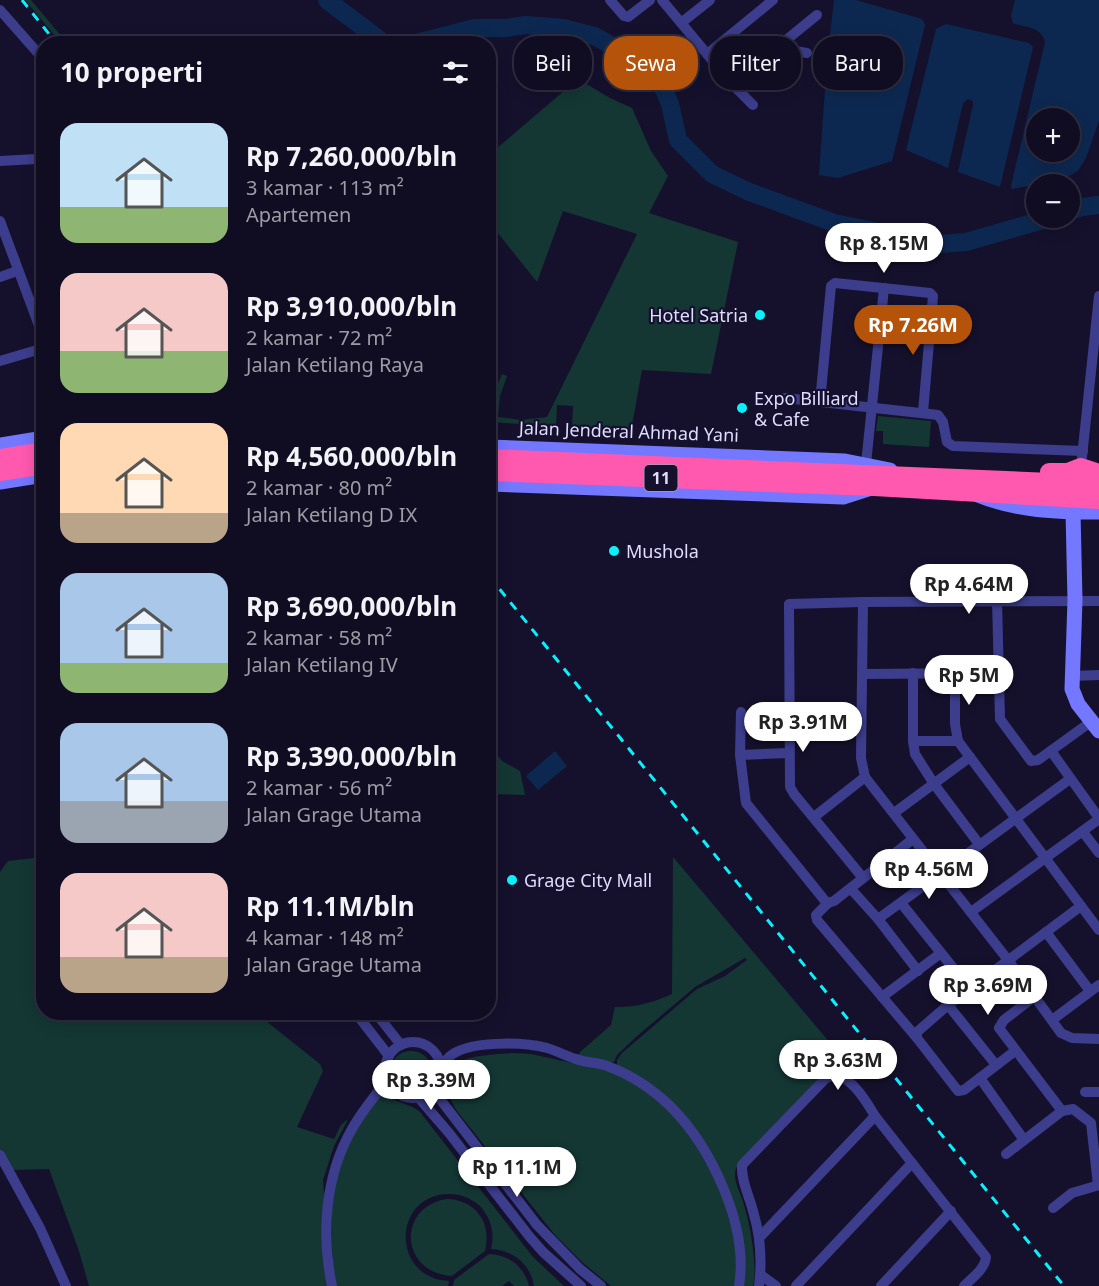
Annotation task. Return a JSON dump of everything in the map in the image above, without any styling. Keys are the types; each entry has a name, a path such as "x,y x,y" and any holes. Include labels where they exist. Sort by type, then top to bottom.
{"highway":[{"name":"Jalan Jenderal Ahmad Yani","path":"496,451 833,479 874,487 1099,500"},
{"path":"0,458 36,452"},
{"path":"999,481 1014,472 1068,472 1082,459 1099,473"},
{"path":"0,472 36,466"},
{"name":"Jalan Jenderal Ahmad Yani","path":"496,480 833,479 909,476 1099,484"}],"street":[{"path":"610,0 627,17 650,0"},
{"path":"662,0 710,58"},
{"path":"681,23 710,0"},
{"path":"707,54 773,0"},
{"path":"0,10 36,51"},
{"path":"791,36 817,15"},
{"path":"801,52 807,53"},
{"path":"738,90 753,105"},
{"path":"0,162 36,159"},
{"path":"0,221 36,319"},
{"path":"0,276 17,271"},
{"path":"820,402 831,286 835,283 933,294 923,412"},
{"path":"867,455 884,288"},
{"path":"785,398 938,415 941,417 947,442 953,446 1082,459 1099,296"},
{"path":"0,361 36,350"},
{"path":"0,445 36,439"},
{"name":"Jalan Jenderal Ahmad Yani","path":"496,451 845,461 867,455 909,476"},
{"path":"0,482 36,476"},
{"name":"Jalan Jenderal Ahmad Yani","path":"496,480 843,497 874,487"},
{"path":"976,494 998,503 1017,507 1099,512"},
{"path":"997,600 1000,719 1031,761 1038,760 1096,726 1074,695 1072,676 1075,600 1073,512"},
{"path":"863,878 790,787 791,635 789,605 997,600 1099,601"},
{"path":"863,602 861,758 865,777 1066,1036 1099,1039"},
{"path":"913,673 913,741 916,757 979,844"},
{"path":"863,674 999,673"},
{"path":"955,674 955,724 958,741 1099,930"},
{"path":"1072,676 1099,675"},
{"path":"741,712 740,755 746,803 828,903"},
{"path":"913,741 958,741"},
{"path":"970,912 1099,819 1051,751"},
{"path":"740,755 789,753"},
{"path":"894,813 970,758"},
{"path":"814,817 865,777"},
{"path":"878,919 1070,779"},
{"path":"1083,832 1099,853"},
{"path":"913,839 851,889 828,903 816,915 817,920 882,997 917,1034 956,1090 964,1090 1015,1051"},
{"path":"851,889 878,919 918,971"},
{"path":"901,903 970,989"},
{"path":"917,1034 948,1005 1081,906"},
{"path":"1046,932 1095,988 1052,1020"},
{"path":"882,997 941,953"},
{"path":"1035,996 999,1026 1015,1051 1062,1111"},
{"path":"948,1005 996,1065"},
{"path":"361,1020 389,1056"},
{"path":"381,1020 401,1045"},
{"path":"441,1068 435,1053 429,1047 414,1042 401,1045 389,1056 385,1072 387,1080 399,1094 418,1097 433,1090 439,1080 441,1068 449,1056 463,1050 484,1046 527,1045 545,1048 622,1072 667,1103 685,1122 718,1176 729,1206 740,1250 739,1286"},
{"path":"776,1286 760,1280 759,1238 754,1213 742,1178 742,1165 826,1078 838,1075 847,1080 866,1100 875,1116 986,1257 982,1268 964,1286"},
{"path":"980,1078 1024,1140"},
{"path":"332,1286 326,1242 332,1181 351,1130 387,1080"},
{"path":"433,1090 537,1225 580,1269 601,1286"},
{"path":"1085,1092 1099,1092"},
{"path":"418,1097 541,1250 581,1286"},
{"path":"1006,1154 1062,1111 1073,1109 1095,1124 1098,1185 1072,1193 1053,1208"},
{"path":"759,1238 875,1116"},
{"path":"0,1155 40,1228 66,1286"},
{"path":"796,1286 912,1163"},
{"path":"881,1286 951,1211"},
{"path":"541,1250 551,1239"}],"green space":[{"path":"25,0 31,0 61,36 55,36"},
{"path":"592,87 632,108 651,151 668,176 649,213 738,242 711,374 642,370 631,431 572,427 573,406 557,405 556,426 496,422 496,387 502,374 507,376 500,396 498,417 521,420 547,417 637,234 563,211 537,282 496,231 496,149 565,90 592,90"},
{"path":"878,416 931,421 929,447 883,444 883,431 876,431"},
{"path":"496,754 502,761 520,771 525,795 496,794"},
{"path":"673,857 842,1057 736,1168 736,1182 743,1200 753,1246 755,1268 753,1286 741,1286 742,1258 705,1143 617,1065 617,1060 622,1053 697,989 725,976 747,960 745,958 695,987 637,1036 617,1055 614,1062 578,1058 580,1052 611,1025 615,1007 644,1004 672,994"},
{"path":"36,858 36,1020 265,1020 320,1064 323,1071 297,1127 334,1139 341,1125 348,1119 334,1146 323,1180 331,1286 89,1286 79,1251 49,1169 13,1170 0,1150 0,872 8,861"},
{"path":"411,1051 419,1052 426,1057 431,1064 431,1080 426,1087 419,1092 411,1093 403,1092 396,1087 391,1080 390,1072 391,1064 396,1057 403,1052"},
{"path":"513,1053 531,1054 572,1063 592,1063 648,1090 683,1123 719,1185 735,1240 738,1286 611,1286 555,1235 457,1111 448,1093 446,1080 449,1070 457,1063 468,1058"},
{"path":"384,1095 420,1112 533,1257 564,1286 534,1286 529,1272 520,1260 507,1252 491,1249 493,1237 491,1226 480,1206 467,1197 451,1194 432,1197 418,1206 409,1220 406,1236 408,1252 416,1266 429,1276 449,1281 448,1286 335,1286 332,1254 334,1189 346,1150 354,1134 378,1098"},
{"path":"447,1199 466,1204 480,1215 487,1241 485,1251 452,1276 435,1272 422,1264 414,1252 411,1239 412,1226 419,1214 430,1204"},
{"path":"489,1254 509,1259 515,1263 527,1279 529,1286 514,1286 509,1281 502,1286 453,1286 454,1280"}],"water":[{"path":"834,0 856,0 922,19 925,25 892,161 838,178 819,175 825,90 903,90 903,36 830,36"},
{"path":"1015,0 1099,0 1099,121 1086,158 1078,171 1073,174 1026,174 1026,187 1012,189 1026,122 1026,162 1080,162 1080,108 1029,108 1045,42 1036,30 1013,23 1011,16"},
{"path":"946,24 1029,43 1033,47 1000,187 958,172 973,105 973,101 968,99 963,103 948,168 906,150 936,29"},
{"path":"555,751 567,766 538,790 526,776"}],"waterway":[{"path":"327,0 374,36"},
{"path":"444,36 475,28 506,28 526,25 563,28 594,36 644,63 658,76 670,104 678,140 712,174 747,191 834,223 940,244 966,242 1026,225"},
{"path":"1080,208 1099,205"}],"railway":[{"path":"22,0 51,36"},
{"path":"496,585 1064,1286"}],"place":[{"name":"Hotel Satria","path":"760,315"},
{"name":"Expo Billiard & Cafe","path":"742,408"},
{"name":"Mushola","path":"614,551"},
{"name":"Grage City Mall","path":"512,880"}]}
